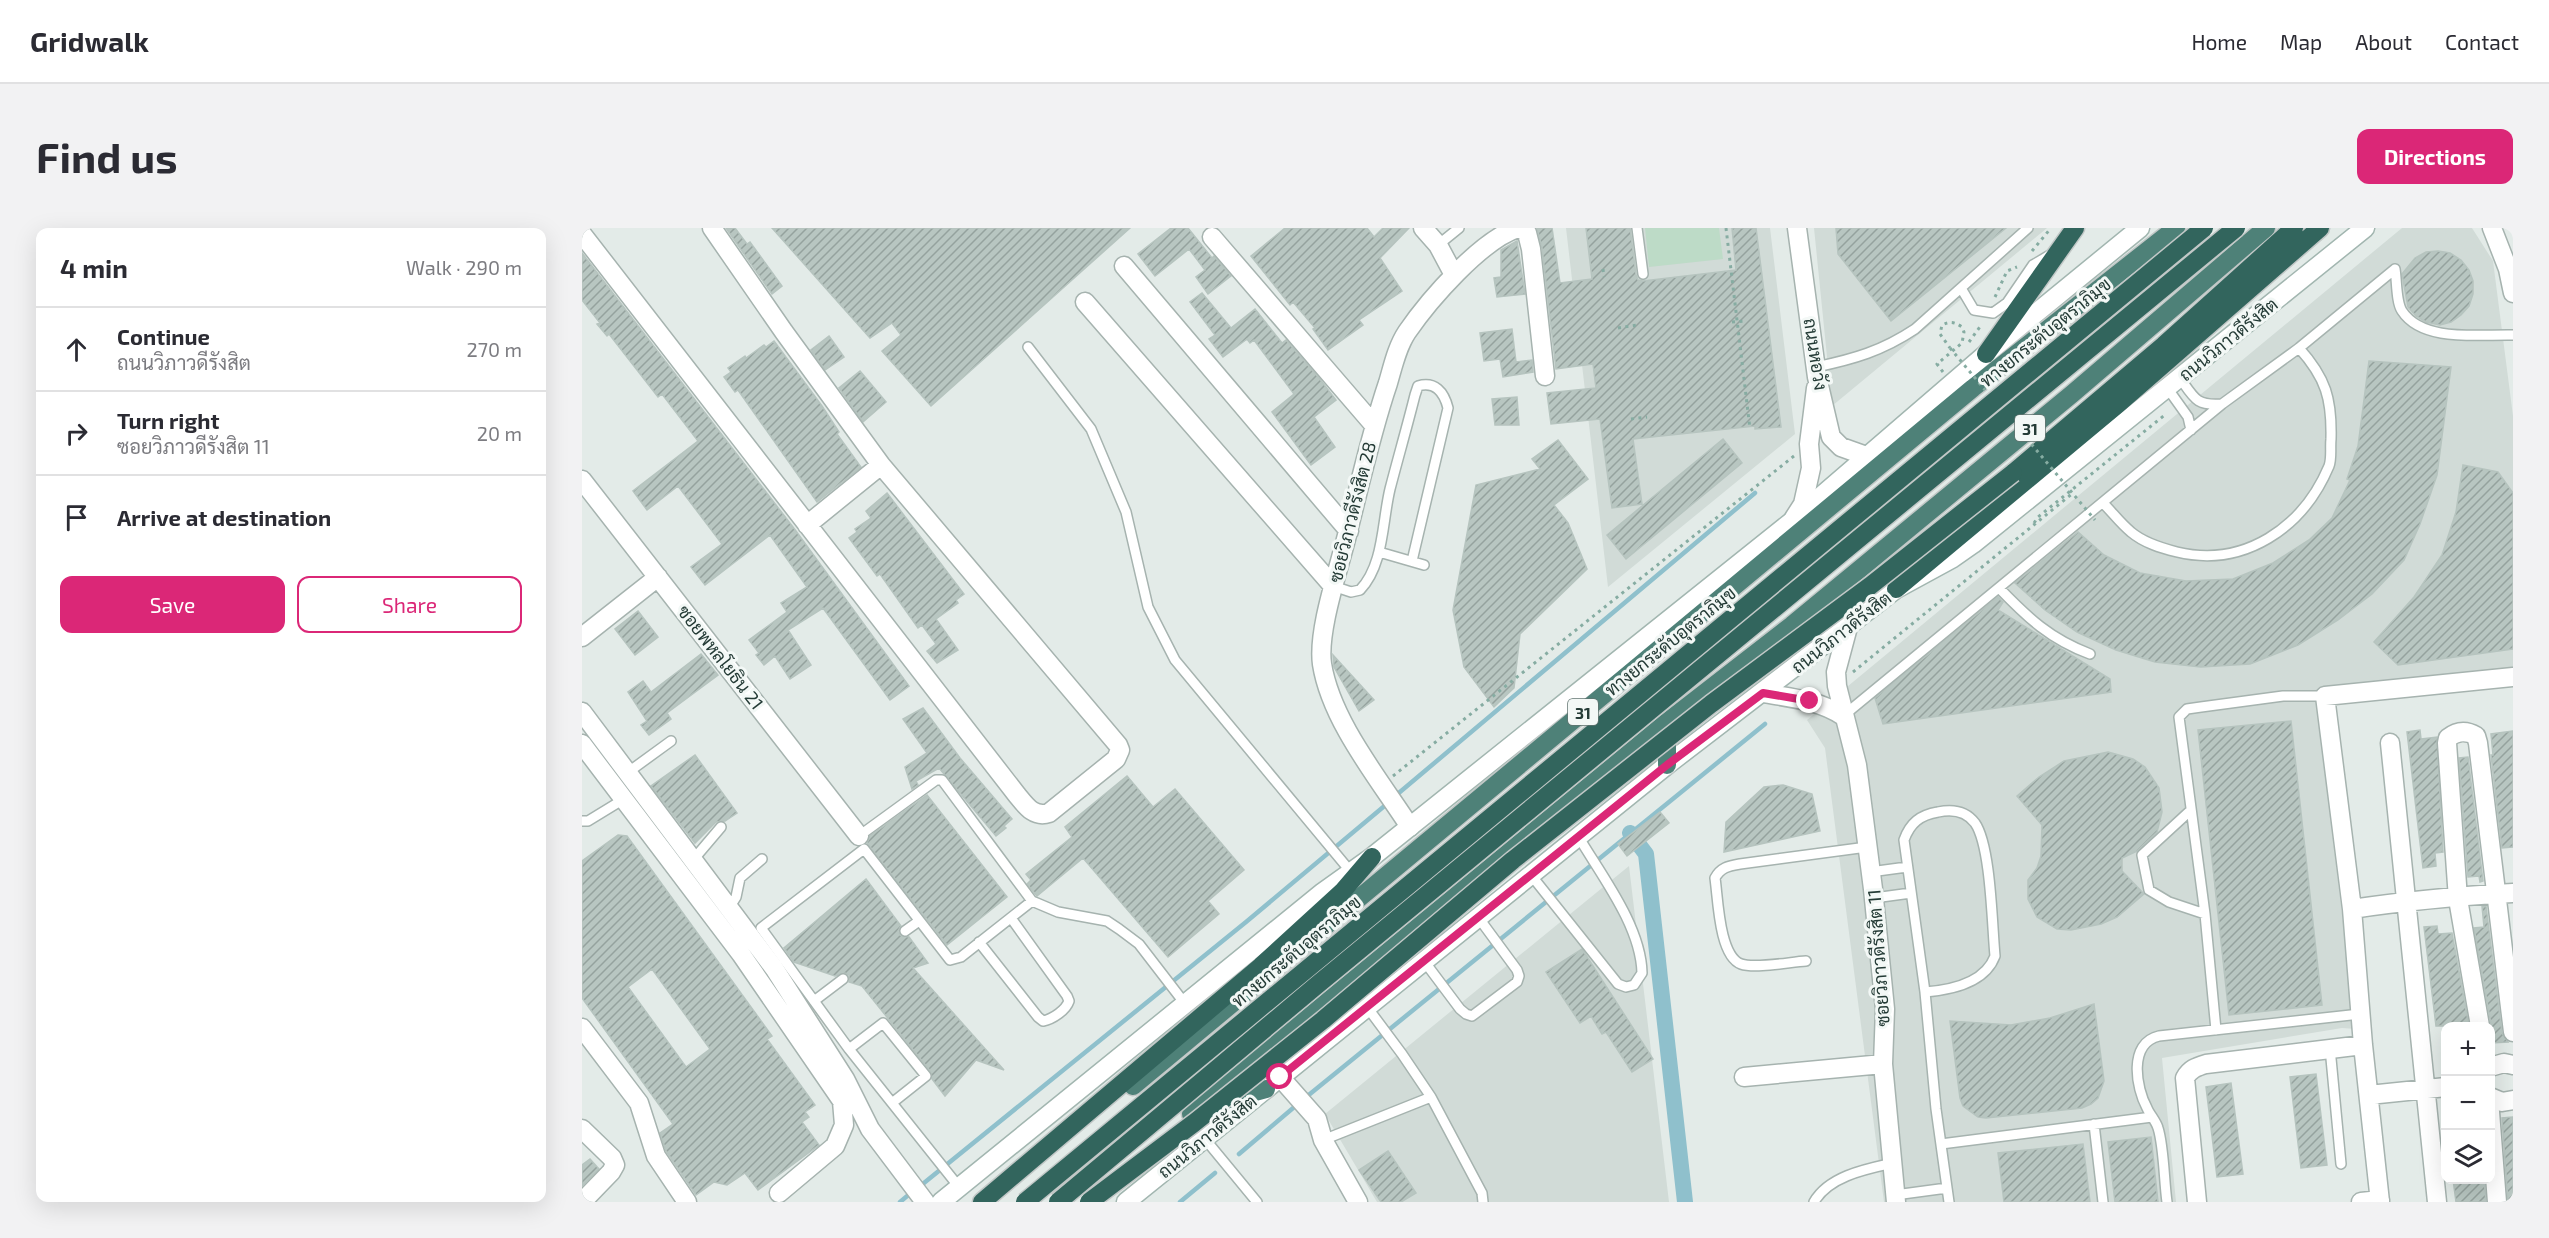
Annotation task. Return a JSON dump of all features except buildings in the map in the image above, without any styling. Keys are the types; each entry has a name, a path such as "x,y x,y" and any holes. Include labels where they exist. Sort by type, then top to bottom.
{"highway":[{"path":"1986,354 2056,251 2075,228"},
{"path":"2106,285 2166,228"},
{"name":"31","path":"994,1202 1973,388 2176,228"},
{"name":"ทางยกระดับอุตราภิมุข","path":"1025,1202 2204,228"},
{"name":"31","path":"1058,1202 2236,228"},
{"name":"ถนนวิภาวดีรังสิต","path":"1088,1202 1667,722 1855,573 2072,394 2266,228"},
{"path":"1088,1202 1194,1123 1314,1028 1513,860 1711,704 1870,586 2013,473 2164,345 2294,228"},
{"path":"1896,590 2054,458 2320,228"},
{"path":"1667,722 1667,765"},
{"path":"982,1202 1261,966 1320,913 1372,857"},
{"path":"1201,1106 1273,1083"}],"street":[{"path":"582,234 1026,806 1038,814 1045,815 1116,759 1120,750 1118,745 881,465 712,228"},
{"path":"1423,228 1438,245 1454,275"},
{"name":"ซอยวิภาวดีรังสิต 28","path":"1410,827 1346,726 1332,701 1324,679 1322,661 1333,586 1374,425 1406,333 1454,275 1496,239 1519,228 1527,233 1531,249 1545,376"},
{"name":"ถนนหอวัง","path":"1797,228 1817,372 1834,441 1841,447 1869,457"},
{"name":"31","path":"941,1202 1323,892 1410,827 1791,522 1986,354 2140,228"},
{"name":"ถนนวิภาวดีรังสิต","path":"1126,1202 1667,765 1896,590 1966,549 2174,384 2365,228"},
{"path":"2491,229 2508,269 2513,293"},
{"path":"1212,237 1374,425"},
{"path":"1124,266 1348,531"},
{"path":"1085,302 1333,586"},
{"path":"1791,522 1803,504 1811,468 1809,444 1817,372"},
{"path":"807,525 881,465"},
{"name":"ซอยพหลโยธิน 21","path":"582,480 861,842"},
{"path":"582,637 658,577"},
{"name":"ซอยวิภาวดีรังสิต 11","path":"1848,627 1836,672 1837,686 1857,765 1874,898 1884,1009 1882,1064 1896,1199"},
{"path":"2361,1202 2380,1201 2360,1014 2352,909 2325,696 2513,677"},
{"path":"1763,693 1810,701 1832,709 1843,716"},
{"path":"582,712 774,968 845,1079 870,1129 925,1202"},
{"path":"2479,1022 2458,899 2447,743 2448,738 2458,732 2471,733 2476,736 2478,743 2504,894 2513,1032"},
{"path":"2390,743 2424,1089 2438,1202"},
{"path":"582,744 741,954 842,1101 844,1125 835,1146 778,1199"},
{"path":"2352,909 2407,901 2504,894"},
{"path":"582,1028 639,1103 656,1156 687,1202"},
{"path":"2197,1202 2186,1078 2194,1067 2363,1045"},
{"path":"2495,1066 2504,1063 2513,1065"},
{"path":"1744,1077 1882,1064"},
{"path":"1273,1083 1295,1091 1317,1119 1323,1140 1358,1202"},
{"path":"2369,1095 2441,1087"},
{"path":"2495,1099 2502,1102 2513,1100"},
{"path":"582,1129 612,1158 615,1165 582,1202"},
{"path":"2491,1130 2497,1202"}],"lane":[{"path":"1438,245 1459,228"},
{"path":"1637,228 1643,274"},
{"path":"1817,372 1894,342 1915,329 2028,228"},
{"path":"1961,288 1974,310 1982,314 1993,314 2007,303 2033,265 2056,251"},
{"path":"1843,716 2222,404 2299,348 2395,269 2401,309 2414,323 2441,334 2513,335"},
{"path":"1028,347 1091,429 1126,512 1148,607 1175,660 1351,872"},
{"path":"2103,502 2131,533 2159,548 2189,555 2224,556 2258,545 2287,526 2309,500 2330,464 2329,396 2312,362 2299,348"},
{"path":"2174,384 2203,404 2222,404"},
{"path":"2174,384 2191,430"},
{"path":"1333,586 1351,592 1360,590 1373,569 1379,552 1390,491 1418,386 1436,387 1444,394 1448,408 1412,561"},
{"path":"1379,552 1424,565"},
{"path":"1999,588 2031,621 2051,635 2090,654"},
{"path":"2216,1030 2205,914 2179,717 2187,709 2283,696 2325,696"},
{"path":"627,773 671,741"},
{"path":"959,1187 849,1049 761,928 936,780 942,780 1032,901 1058,912 1107,921 1119,928 1139,944 1186,1005"},
{"path":"582,821 588,821 624,799"},
{"path":"1925,992 1956,987 1969,981 1991,966 1995,956 1985,854 1975,823 1958,811 1945,810 1921,817 1912,823 1904,840 1925,992 1948,1202"},
{"path":"2191,810 2142,855 2150,890 2169,902 2205,914"},
{"path":"693,860 720,827"},
{"path":"1531,874 1618,984 1626,987 1634,985 1642,973 1637,944 1626,917 1578,836"},
{"path":"861,842 950,960 961,957 1032,901"},
{"path":"1806,961 1740,964 1727,950 1722,931 1715,878 1719,871 1740,864 1867,847"},
{"path":"729,908 736,897 740,878 762,859"},
{"path":"1870,872 1907,867"},
{"path":"1874,898 1911,893"},
{"path":"1424,961 1460,1009 1472,1016 1517,982 1519,976 1517,970 1479,917"},
{"path":"979,942 1038,1017 1043,1021 1059,1013 1070,1001 1011,918"},
{"path":"905,931 919,921"},
{"path":"814,1001 843,980"},
{"path":"1367,1007 1431,1097 1482,1193 1483,1202"},
{"path":"2167,1202 2158,1129 2143,1097 2138,1070 2139,1050 2154,1037 2360,1014"},
{"path":"849,1049 883,1023 919,1068 926,1077 892,1103"},
{"path":"2330,1048 2341,1164"},
{"path":"1323,1140 1431,1097"},
{"path":"1941,1144 2152,1117"},
{"path":"2094,1124 2103,1202"},
{"path":"1205,1139 1257,1202"},
{"path":"1814,1202 1822,1190 1841,1180 1863,1170 1893,1163"},
{"path":"1896,1199 1947,1188"}],"path":[{"path":"1726,228 1750,429"},
{"path":"1603,269 1604,277"},
{"path":"1732,322 1745,321"},
{"path":"1944,373 1936,364 1964,339 1964,332 1957,323 1948,322 1942,326 1940,334 1950,348"},
{"path":"1618,328 1637,326"},
{"path":"2031,527 2038,517 2166,414"},
{"path":"1631,419 1647,417"},
{"path":"1383,784 1809,444"},
{"path":"1837,686 2073,493 2095,520"}],"shaded area":[{"path":"1566,228 1770,228 1795,434 1608,587"},
{"path":"1814,228 2047,228 1832,406"},
{"path":"2402,228 2472,228 2493,261 2513,416 2513,683 2327,692 2317,707 2356,1029 2342,1028 2162,1058 2176,1202 1884,1202 1825,748 1807,720"},
{"path":"1629,866 1669,1202 1377,1202 1325,1114"}],"green space":[{"path":"1645,228 1719,228 1723,259 1649,267"}],"waterway":[{"path":"1394,797 1755,493"},
{"path":"1305,1098 1765,724"},
{"path":"919,1187 1246,922 1388,803"},
{"path":"1630,833 1646,854 1685,1202"},
{"path":"1239,1154 1299,1103"},
{"path":"1180,1202 1215,1173"},
{"path":"900,1202 912,1192"}],"route":[{"path":"1280,1077 1667,765 1763,693 1810,701"}]}
